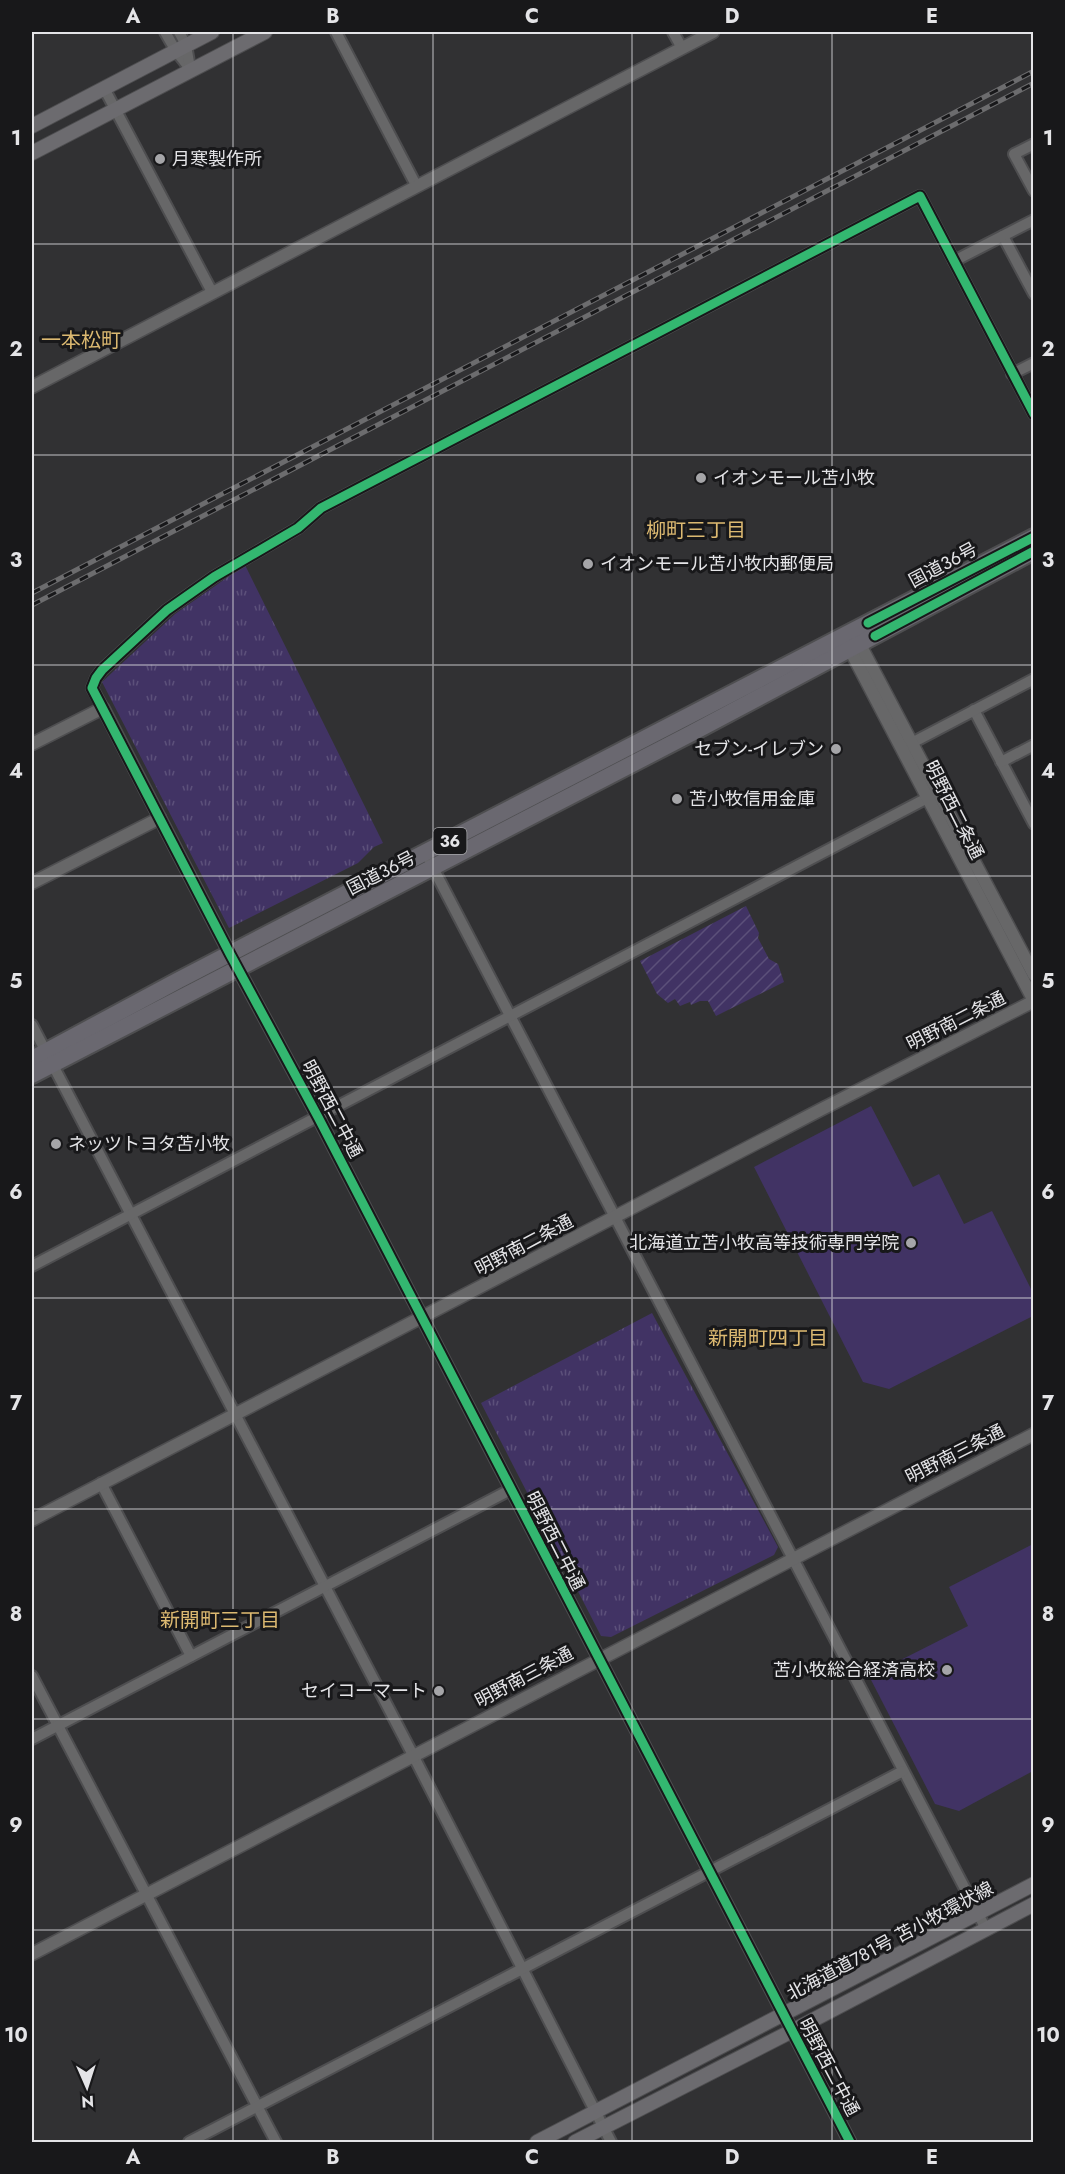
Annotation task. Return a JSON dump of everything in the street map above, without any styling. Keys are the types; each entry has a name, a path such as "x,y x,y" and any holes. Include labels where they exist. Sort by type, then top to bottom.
{"highway":[{"name":"国道36号","path":"851,640 1034,537"},
{"name":"国道36号","path":"32,1075 43,1058 429,861 851,640 1034,551"}],"main road":[{"path":"32,126 212,32"},
{"path":"32,153 266,32"},
{"name":"北海道道781号 苫小牧環状線","path":"537,2142 1034,1884"},
{"name":"北海道道781号 苫小牧環状線","path":"575,2142 1034,1904"}],"street":[{"path":"165,32 181,48"},
{"path":"179,32 181,48 191,70"},
{"path":"336,32 416,185"},
{"path":"673,32 682,48"},
{"path":"32,387 713,32"},
{"path":"104,88 212,292"},
{"path":"1034,144 1014,154 1034,191"},
{"path":"32,744 103,708 92,688 96,678 167,610 214,577 298,528 321,508 921,196 1034,414"},
{"path":"954,261 1034,220"},
{"path":"1003,236 1034,294"},
{"path":"1012,374 1034,363"},
{"name":"明野西二条通","path":"851,640 933,795 1034,1001"},
{"path":"907,745 1034,679"},
{"name":"明野西二中通","path":"103,708 850,2142"},
{"path":"974,710 1001,762 1030,807 1034,824"},
{"path":"1001,762 1034,745"},
{"path":"32,1266 933,795"},
{"name":"明野西二条通","path":"933,795 1034,975"},
{"path":"32,883 160,818"},
{"path":"429,861 986,1929"},
{"name":"明野南二条通","path":"32,1520 1034,1001"},
{"path":"32,1025 43,1058 130,1215 325,1587 523,1967 611,2142"},
{"name":"明野南三条通","path":"32,1954 1034,1434"},
{"path":"101,1483 191,1656"},
{"path":"32,1739 510,1491"},
{"path":"32,1676 276,2142"},
{"path":"189,2142 903,1771"}],"green space":[{"path":"245,565 383,843 374,847 358,863 229,928 102,682 175,614"},
{"path":"746,906 759,933 758,938 769,959 778,964 784,982 716,1016 708,1001 700,1001 691,1005 690,1002 680,1006 675,999 668,1003 657,994 640,961"},
{"name":"北海道立苫小牧高等技術専門学院","path":"871,1106 913,1187 939,1174 964,1224 992,1211 1033,1293 1033,1316 889,1389 863,1382 754,1167"},
{"path":"652,1313 778,1547 774,1555 611,1637 601,1636 481,1403"},
{"path":"1033,1544 1033,1771 959,1811 935,1804 869,1676 968,1626 949,1587"}],"railway":[{"path":"32,593 1034,71"},
{"path":"32,605 1034,83"}],"cycle path":[{"path":"850,2142 318,1117 230,954 92,688 102,670 167,610 214,577 298,528 321,508 920,196 1034,414"},
{"path":"868,623 1034,537"},
{"path":"875,636 1034,551"}],"place":[{"name":"月寒製作所","path":"160,159"},
{"name":"イオンモール苫小牧","path":"701,478"},
{"name":"イオンモール苫小牧内郵便局","path":"588,564"},
{"name":"セブン-イレブン","path":"836,749"},
{"name":"苫小牧信用金庫","path":"677,799"},
{"name":"ネッツトヨタ苫小牧","path":"56,1144"},
{"name":"北海道立苫小牧高等技術専門学院","path":"911,1243"},
{"name":"苫小牧総合経済高校","path":"947,1670"},
{"name":"セイコーマート","path":"439,1691"}],"district":[{"name":"一本松町","path":"81,340"},
{"name":"柳町三丁目","path":"696,530"},
{"name":"新開町四丁目","path":"768,1338"},
{"name":"新開町三丁目","path":"220,1620"}]}
